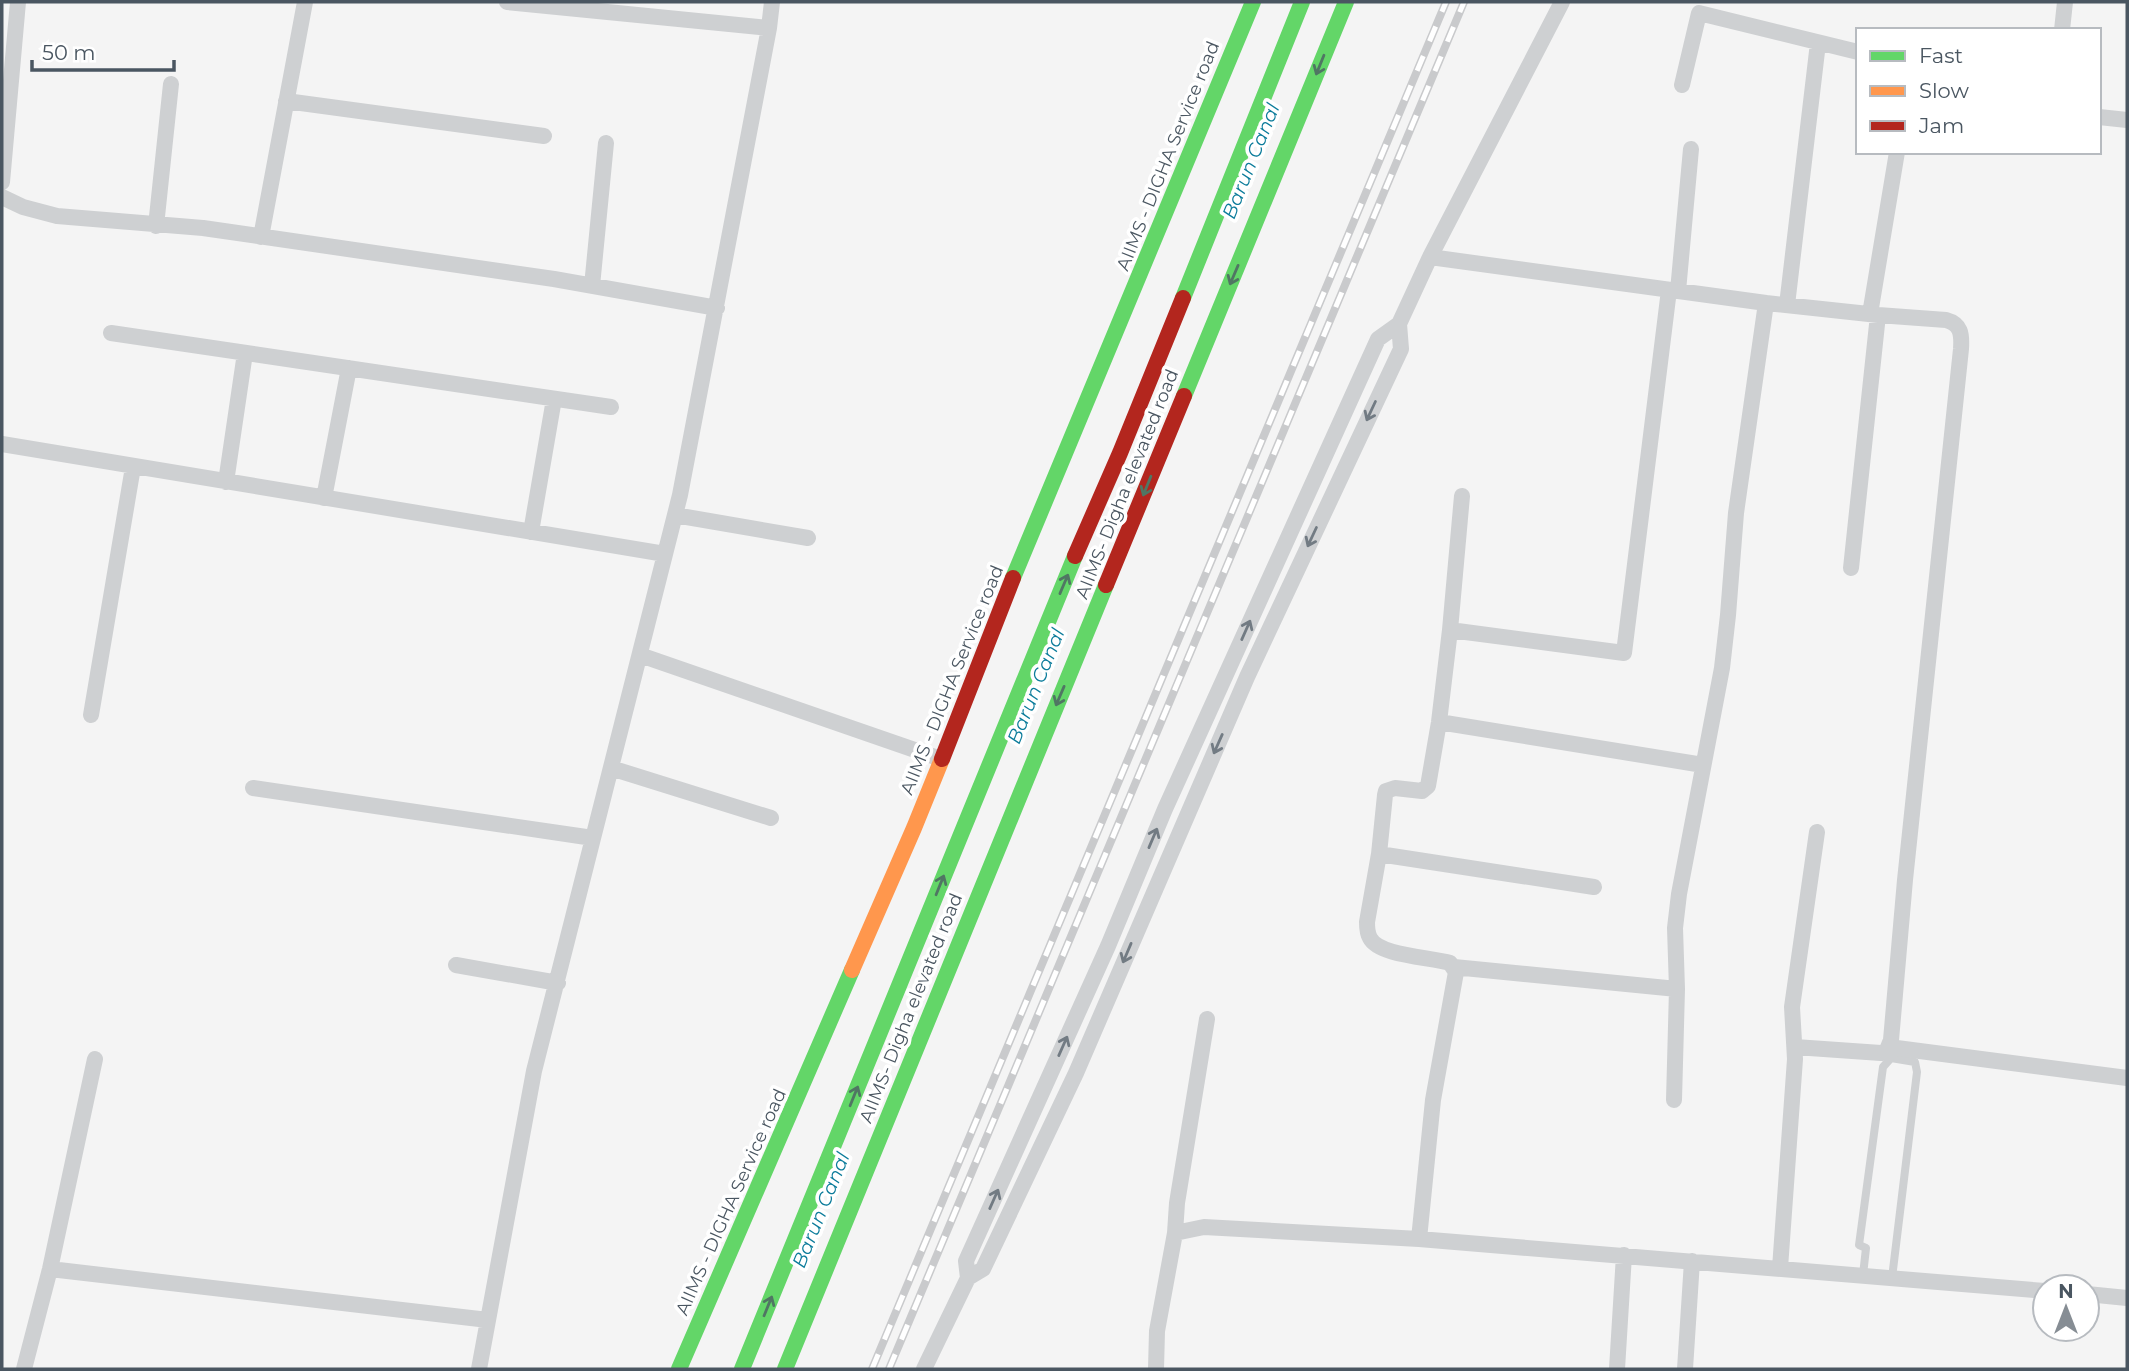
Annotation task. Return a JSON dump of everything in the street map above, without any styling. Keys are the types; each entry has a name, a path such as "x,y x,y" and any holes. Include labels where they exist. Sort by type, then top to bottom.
{"main road":[{"name":"AIIMS - DIGHA Service road","path":"679,1369 909,841 1035,524 1253,2"},
{"name":"AIIMS- Digha elevated road","path":"742,1369 1303,2"},
{"name":"AIIMS- Digha elevated road","path":"785,1369 986,873 1346,2"}],"street":[{"path":"2,182 18,2"},
{"path":"261,237 305,2"},
{"path":"507,2 769,28"},
{"path":"479,1369 534,1071 675,515 717,308 772,2"},
{"path":"924,1369 968,1279 982,1269 1081,1061 1247,677 1401,349 1399,324 1430,257 1562,2"},
{"path":"2062,28 2065,2"},
{"path":"1682,85 1699,13 1856,52"},
{"path":"1787,305 1818,43"},
{"path":"156,226 171,84"},
{"path":"286,101 544,136"},
{"path":"2101,117 2127,120"},
{"path":"592,286 606,143"},
{"path":"1450,630 1624,653 1691,149"},
{"path":"1851,568 1874,315 1898,154"},
{"path":"2,197 23,207 57,216 203,228 592,286 717,308"},
{"path":"1430,257 1766,303 1946,320 1959,327 1962,339 1889,1047 1885,1052 1876,1054 1794,1047"},
{"path":"1674,1100 1677,989 1675,928 1679,894 1722,668 1737,513 1766,303"},
{"path":"968,1279 966,1261 1108,946 1209,710 1377,339 1399,324"},
{"path":"110,333 611,407"},
{"path":"226,482 245,353"},
{"path":"324,498 349,368"},
{"path":"531,532 554,399"},
{"path":"2,444 665,554"},
{"path":"91,715 132,467"},
{"path":"1462,496 1450,630 1428,786 1417,791 1392,788 1386,791 1367,932 1371,941 1385,950 1442,960 1454,967 1677,989"},
{"path":"675,515 808,538"},
{"path":"640,655 941,759"},
{"path":"1439,722 1703,765"},
{"path":"611,768 771,818"},
{"path":"253,788 593,838"},
{"path":"1780,1268 1794,1047 1792,1007 1817,832"},
{"path":"1379,854 1594,887"},
{"path":"456,965 558,983"},
{"path":"1419,1239 1433,1100 1455,981 1454,967"},
{"path":"1156,1369 1157,1331 1175,1233 1177,1203 1207,1019"},
{"path":"1889,1047 2127,1078"},
{"path":"24,1369 50,1269 95,1059"},
{"path":"1175,1233 1204,1227 1419,1239 2031,1290"},
{"path":"1617,1369 1624,1255"},
{"path":"1685,1369 1692,1261"},
{"path":"50,1269 488,1320"},
{"path":"2101,1295 2127,1298"}],"lane":[{"path":"1863,1275 1866,1248 1859,1245 1883,1067 1891,1058 1915,1062 1917,1072 1892,1278"}],"railway":[{"path":"872,1369 1446,2"},
{"path":"889,1369 1464,2"}],"traffic: fast":[{"path":"1013,578 1253,2"},
{"path":"1183,298 1302,2"},
{"path":"1184,396 1346,2"},
{"path":"742,1369 1075,556"},
{"path":"785,1369 1106,585"},
{"path":"679,1369 852,970"}],"traffic: slow":[{"path":"852,970 942,759"}],"traffic: jam":[{"path":"1075,556 1183,298"},
{"path":"1106,585 1184,396"},
{"path":"942,759 1013,578"}],"water label":[{"name":"Barun Canal","path":"1251,161"},
{"name":"Barun Canal","path":"1036,686"},
{"name":"Barun Canal","path":"821,1210"}]}
